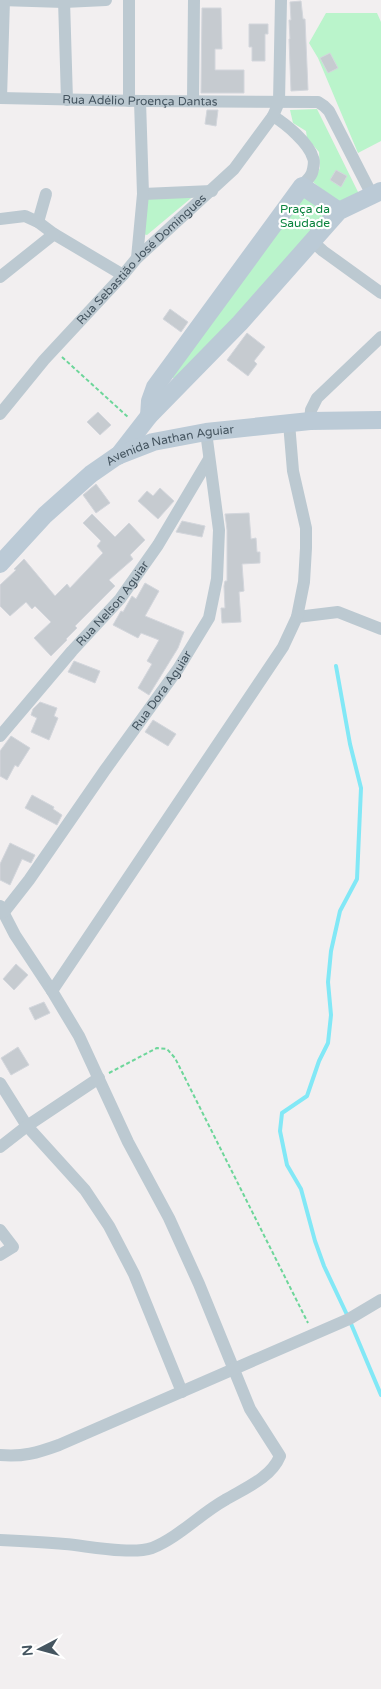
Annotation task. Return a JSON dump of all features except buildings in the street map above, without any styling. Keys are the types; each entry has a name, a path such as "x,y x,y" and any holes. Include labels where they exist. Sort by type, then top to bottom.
{"main road":[{"path":"145,422 155,387 302,186 340,211"},
{"path":"117,456 145,422 240,323 340,211 376,193"},
{"name":"Avenida Nathan Aguiar","path":"0,564 45,515 91,474 117,456 153,442 206,432 289,423 381,420"}],"street":[{"path":"1,98 2,0 106,0"},
{"path":"129,0 134,101 143,194 138,258"},
{"path":"193,100 194,0"},
{"path":"280,0 279,102 318,102 324,106 376,193"},
{"path":"64,1 67,100"},
{"name":"Rua Adélio Proença Dantas","path":"1,98 279,102"},
{"name":"Rua Sebastião José Domingues","path":"0,414 53,349 138,258 234,169 273,116 279,102"},
{"path":"273,116 294,132 314,159 312,174 302,186"},
{"path":"143,194 212,191"},
{"path":"38,222 46,194"},
{"path":"0,219 25,216 38,222 54,234 123,275"},
{"path":"0,277 54,234"},
{"path":"313,242 381,293"},
{"path":"310,421 311,410 317,398 381,337"},
{"path":"52,991 283,647 297,617 304,582 306,528 293,471 289,423"},
{"name":"Rua Dora Aguiar","path":"2,909 29,880 104,770 178,669 210,618 217,579 219,530 206,432"},
{"name":"Rua Nelson Aguiar","path":"0,736 72,650 120,599 158,545 209,459"},
{"path":"297,617 338,612 381,629"},
{"path":"0,1540 127,1550 150,1548 170,1539 218,1504 264,1477 276,1466 280,1456 250,1409 199,1284 168,1218 128,1142 79,1036 15,935 2,909"},
{"path":"0,1146 99,1078"},
{"path":"0,1083 27,1126 85,1190 109,1226 134,1274 182,1392"},
{"path":"0,1230 12,1246 0,1255"},
{"path":"0,1455 36,1454 234,1370 349,1318 381,1300"}],"path":[{"path":"53,349 145,422"},
{"path":"99,1078 157,1048 167,1049 176,1058 314,1334"}],"green space":[{"path":"326,13 377,13 381,22 381,141 358,153 318,58 309,43"},
{"name":"Praça da Saudade","path":"317,109 359,194 340,204 313,182 320,168 319,152 307,138 306,131 293,123 290,110"},
{"name":"Praça da Saudade","path":"302,193 328,213 177,381 172,377"},
{"path":"196,194 147,235 143,234 140,198"}],"waterway":[{"path":"336,666 350,744 361,788 357,879 340,911 331,951 328,982 331,1015 328,1043 319,1061 307,1096 282,1113 280,1131 287,1165 301,1189 324,1266 381,1395"}]}
